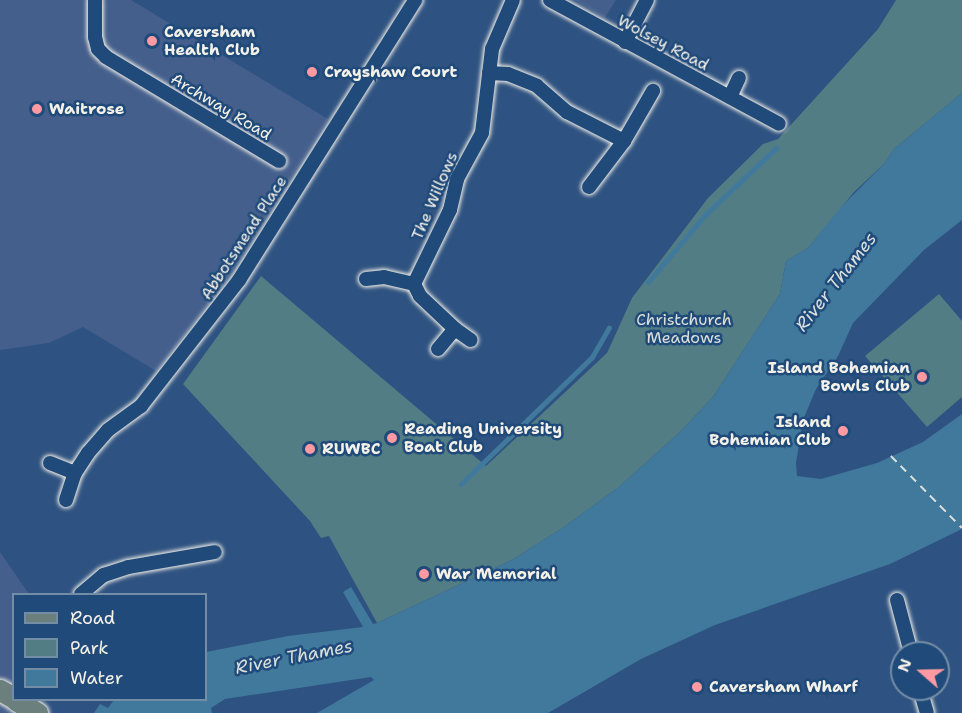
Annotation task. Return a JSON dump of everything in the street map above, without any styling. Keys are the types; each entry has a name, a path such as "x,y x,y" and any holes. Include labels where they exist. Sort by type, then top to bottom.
{"main road":[{"path":"19,701 37,713"}],"street":[{"name":"Archway Road","path":"95,0 95,37 98,49 106,57 279,161"},
{"name":"Abbotsmead Place","path":"66,500 75,473 108,430 141,406 226,298 415,0"},
{"name":"The Willows","path":"414,284 450,210 458,179 482,132 489,73 499,28 513,0"},
{"name":"Wolsey Road","path":"550,0 779,124"},
{"path":"625,42 647,0"},
{"path":"489,73 508,74 537,86 567,112 624,141"},
{"path":"730,97 740,78"},
{"path":"589,187 624,141 653,91"},
{"path":"366,279 384,277 414,284 420,296 455,329 471,340"},
{"path":"438,349 455,329"},
{"path":"50,463 75,473"},
{"path":"82,593 105,575 129,567 215,552"},
{"path":"897,600 908,641"}],"shaded area":[{"path":"0,0 131,0 328,119 225,282 156,371 83,327 49,343 0,350"},
{"path":"575,0 616,0 605,18"},
{"path":"0,552 28,593 12,593 13,701 8,711 11,713 0,713"}],"green space":[{"name":"Christchurch Meadows","path":"896,0 962,0 962,93 894,149 884,164 854,192 808,248 786,261 780,294 713,397 680,432 619,487 564,527 512,560 377,623 329,536 321,538 310,521 183,384 261,276 486,466 607,353 632,298 708,198 763,144 778,139 878,29"},
{"name":"Island Bohemian Bowls Club","path":"939,294 962,321 962,397 927,427 865,356"}],"water":[{"name":"River Thames","path":"962,93 962,220 924,250 853,323 838,356 816,389 803,420 796,463 797,476 821,479 877,463 923,442 962,414 962,529 890,564 715,625 641,659 548,713 317,713 374,680 371,677 225,699 211,708 212,713 94,713 100,704 108,708 113,701 207,701 207,652 288,636 363,627 343,592 351,587 373,624 377,623 512,560 564,527 619,487 680,432 713,397 780,294 786,261 808,248 840,208 884,164 894,149"}],"waterway":[{"path":"648,282 705,215 776,148"},
{"path":"461,484 592,357 609,328"}],"ferry route":[{"path":"891,456 962,528"}],"place":[{"name":"Caversham Health Club","path":"152,41"},
{"name":"Crayshaw Court","path":"312,72"},
{"name":"Waitrose","path":"37,109"},
{"name":"Island Bohemian Bowls Club","path":"922,377"},
{"name":"Island Bohemian Club","path":"843,431"},
{"name":"Reading University Boat Club","path":"392,438"},
{"name":"RUWBC","path":"310,449"},
{"name":"War Memorial","path":"424,574"},
{"name":"Caversham Wharf","path":"697,687"}]}
